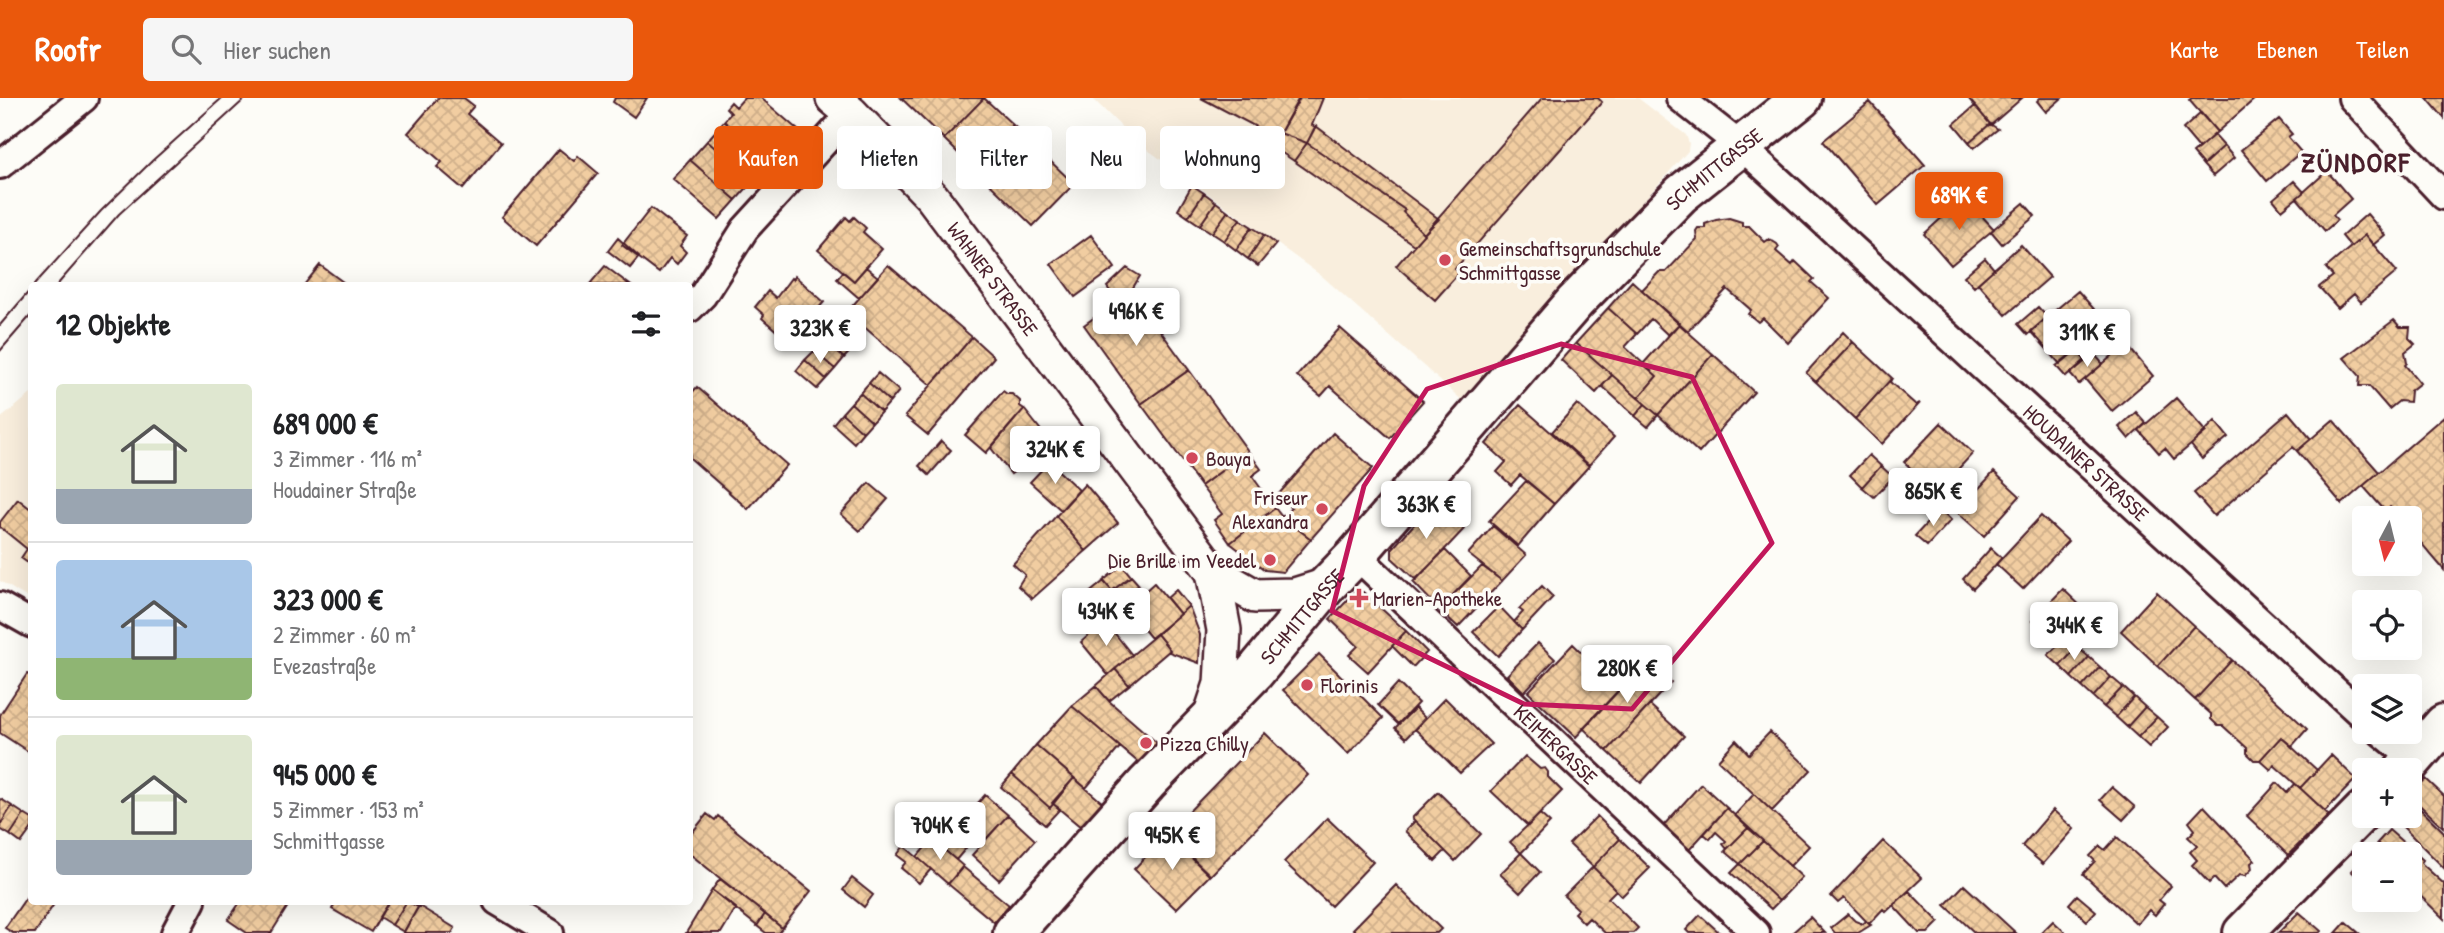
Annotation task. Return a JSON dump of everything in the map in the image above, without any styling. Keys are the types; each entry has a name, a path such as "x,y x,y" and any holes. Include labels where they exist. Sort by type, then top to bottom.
{"main road":[{"name":"SCHMITTGASSE","path":"1013,933 1147,783 1274,650 1327,584 1356,555 1575,302 1681,194 1802,98"},
{"path":"2415,758 2444,724"},
{"path":"2243,933 2352,822"}],"street":[{"path":"0,165 84,98"},
{"name":"HOUDAINER STRASSE","path":"1680,98 1742,147 2352,707"},
{"path":"2352,98 2444,196"},
{"path":"693,305 704,295 745,229 842,106"},
{"name":"WAHNER STRASSE","path":"842,106 932,197 1213,572 1255,596 1295,595 1327,584"},
{"name":"KEIMERGASSE","path":"1356,555 1756,933"},
{"name":"WAHNER STRASSE","path":"1208,721 1222,684 1224,630 1213,572"},
{"path":"0,606 28,622"},
{"path":"2391,744 2403,758"},
{"path":"175,933 190,905"},
{"path":"504,905 550,933"}],"highlighted area":[{"path":"1561,344 1692,377 1772,543 1632,709 1524,704 1332,611 1364,486 1427,389"}],"shaded area":[{"name":"Gemeinschaftsgrundschule Schmittgasse","path":"1092,98 1638,98 1686,135 1689,143 1688,151 1464,402 1323,277 1202,189 1285,189 1285,126 1160,126 1160,159 1146,149 1146,126 1121,126"},
{"path":"28,396 28,598 0,581 0,419"}],"building":[{"path":"438,98 464,98 474,106 467,114 501,143 463,189 437,167 442,162 408,133"},
{"path":"615,98 647,98 634,117 613,102"},
{"path":"744,98 761,98 793,126 730,126 724,121 731,113 726,108 731,102 736,107"},
{"path":"901,98 984,98 944,139 942,126 930,126"},
{"path":"984,98 1013,125 1012,126 957,126"},
{"path":"1201,98 1299,98 1284,126 1254,126"},
{"path":"1300,98 1323,98 1312,125 1315,127 1307,143 1285,135 1284,126"},
{"path":"1542,98 1598,98 1602,102 1455,269 1459,273 1435,300 1396,266"},
{"path":"1968,98 2022,98 1991,125"},
{"path":"2040,98 2062,98 2046,112 2037,101"},
{"path":"2256,98 2217,132 2189,100"},
{"path":"2427,98 2444,98 2444,118"},
{"path":"1870,102 1925,165 1878,205 1823,141"},
{"path":"1975,106 1990,124 1969,142 1954,124"},
{"path":"2201,113 2217,132 2199,148 2183,129"},
{"path":"2279,119 2292,134 2288,137 2301,152 2267,181 2241,150"},
{"path":"1990,124 1998,129 1974,148 1969,142"},
{"path":"1316,126 1439,219 1424,234 1403,212 1405,210 1307,143"},
{"path":"956,127 956,151 944,139"},
{"path":"714,133 714,147 707,141"},
{"path":"1285,135 1307,143 1294,161 1285,155"},
{"path":"2214,135 2224,146 2203,165 2193,153"},
{"path":"707,141 714,147 714,181 690,160"},
{"path":"1307,143 1405,210 1403,212 1424,234 1414,245 1294,161"},
{"path":"2224,146 2234,158 2213,176 2203,165"},
{"path":"559,149 574,161 578,156 598,173 536,246 502,217"},
{"path":"690,160 714,181 714,189 723,189 736,200 719,219 673,179"},
{"path":"1052,163 1066,176 1066,189 1069,189 1033,226 995,189 1052,189"},
{"path":"2327,171 2351,199 2333,215 2337,220 2325,231 2297,198"},
{"path":"2294,181 2304,192 2282,210 2273,199"},
{"path":"723,189 746,189 736,200"},
{"path":"1190,189 1198,189 1204,193 1188,217 1178,210"},
{"path":"1204,193 1216,202 1200,225 1188,217"},
{"path":"1966,199 1994,229 1951,265 1924,234"},
{"path":"1216,202 1228,211 1212,233 1200,225"},
{"path":"2024,203 2035,216 2002,244 1991,231"},
{"path":"651,208 687,236 680,246 686,252 677,264 670,258 659,273 622,245"},
{"path":"1228,211 1240,219 1224,241 1212,233"},
{"path":"2367,214 2385,235 2373,245 2365,235 2351,247 2342,236"},
{"path":"846,217 850,221 854,217 866,228 863,232 882,249 854,281 818,250"},
{"path":"1729,218 1742,222 1742,226 1749,226 1765,242 1769,239 1777,244 1779,247 1776,251 1792,265 1795,261 1814,279 1811,282 1829,298 1788,343 1763,318 1758,322 1748,314 1751,310 1727,289 1688,331 1642,290 1659,272 1666,272 1697,239 1698,228 1705,228 1705,224"},
{"path":"1240,219 1252,227 1236,250 1224,241"},
{"path":"1252,227 1264,235 1248,259 1236,250"},
{"path":"1091,235 1115,268 1075,297 1051,264"},
{"path":"1264,235 1276,244 1258,266 1248,259"},
{"path":"2365,235 2397,272 2361,302 2354,294 2338,308 2319,287 2333,276 2326,268"},
{"path":"618,238 639,257 630,268 608,251"},
{"path":"2021,245 2050,277 2006,315 1978,283"},
{"path":"1985,258 1994,269 1974,287 1964,276"},
{"path":"320,265 343,282 306,282"},
{"path":"888,265 972,337 931,385 847,312"},
{"path":"605,266 626,282 592,282"},
{"path":"866,267 878,277 859,298 837,279 843,272 854,281"},
{"path":"1127,268 1140,276 1131,291 1117,301 1107,287"},
{"path":"795,276 824,302 789,342 762,318 764,315 755,307 768,291 776,298"},
{"path":"1632,281 1679,324 1668,335 1651,319 1637,334 1608,308"},
{"path":"1131,291 1189,370 1141,404 1084,325"},
{"path":"2078,291 2107,324 2060,364 2031,331"},
{"path":"2038,307 2047,317 2028,335 2018,324"},
{"path":"1608,308 1637,334 1625,347 1657,376 1638,398 1576,343"},
{"path":"2394,320 2400,327 2410,327 2409,338 2415,344 2405,352 2405,365 2420,383 2410,391 2409,402 2399,401 2389,409 2369,386 2359,386 2360,376 2344,358"},
{"path":"1679,324 1713,354 1658,415 1638,398 1657,376 1643,364"},
{"path":"1340,328 1423,401 1390,438 1330,386 1321,396 1297,376"},
{"path":"832,330 853,348 844,358 823,340"},
{"path":"1843,332 1853,342 1816,382 1806,373"},
{"path":"972,337 994,357 928,435 905,416"},
{"path":"823,340 844,358 835,369 814,351"},
{"path":"1853,342 1892,378 1855,419 1816,382"},
{"path":"1576,343 1612,375 1596,393 1561,360"},
{"path":"2126,344 2153,376 2112,411 2085,379"},
{"path":"2076,350 2085,360 2066,377 2056,366"},
{"path":"814,351 835,369 826,379 805,360"},
{"path":"1713,354 1754,392 1699,453 1658,415"},
{"path":"2094,354 2103,364 2079,384 2070,374"},
{"path":"805,360 826,379 817,389 796,371"},
{"path":"1189,370 1248,451 1201,486 1141,404"},
{"path":"878,373 899,391 890,402 869,383"},
{"path":"1612,375 1645,404 1635,416 1602,386"},
{"path":"1892,378 1890,382 1916,405 1920,403 1882,444 1855,419"},
{"path":"869,383 890,402 881,412 860,393"},
{"path":"697,387 787,465 748,509 693,461 693,392"},
{"path":"1003,391 1012,394 1024,409 986,453 965,435"},
{"path":"860,393 881,412 872,422 851,403"},
{"path":"2176,398 2206,432 2174,459 2165,448 2159,453 2139,430"},
{"path":"851,403 872,422 863,432 842,413"},
{"path":"1577,404 1614,437 1589,465 1552,432"},
{"path":"1645,404 1658,415 1648,427 1635,416"},
{"path":"1520,405 1589,466 1554,504 1520,475 1511,485 1497,472 1506,462 1486,444"},
{"path":"1024,409 1051,443 1011,474 991,448"},
{"path":"2136,412 2146,423 2129,439 2119,427"},
{"path":"2288,412 2311,439 2297,451 2293,447 2214,516 2194,493"},
{"path":"842,413 863,432 854,443 833,424"},
{"path":"2444,416 2444,570 2422,544 2422,506 2381,506 2363,486"},
{"path":"2333,420 2379,472 2342,504 2297,451"},
{"path":"2215,421 2228,437 2202,459 2191,445"},
{"path":"1941,423 1973,453 1937,492 1904,462"},
{"path":"1333,433 1373,468 1311,539 1282,517 1291,508 1277,496"},
{"path":"941,441 951,450 929,475 919,466"},
{"path":"1248,451 1261,469 1252,476 1275,508 1230,543 1214,520 1222,514 1201,486"},
{"path":"1869,455 1881,466 1862,487 1850,475"},
{"path":"1049,462 1079,490 1061,510 1030,482"},
{"path":"1881,466 1893,477 1874,497 1862,487"},
{"path":"1994,472 2020,496 1984,536 1957,512"},
{"path":"1526,481 1554,504 1518,546 1489,521"},
{"path":"869,483 888,499 860,531 841,514"},
{"path":"1085,484 1118,523 1086,551 1056,516"},
{"path":"18,499 28,507 28,563 21,558 27,549 0,527 0,522"},
{"path":"1434,502 1464,529 1416,580 1392,558 1392,549"},
{"path":"1275,508 1282,517 1311,539 1283,572 1265,570 1230,543"},
{"path":"1940,509 1951,520 1927,546 1915,536"},
{"path":"1056,516 1086,551 1032,599 1018,586 1025,575 1013,564"},
{"path":"2041,516 2068,541 2023,589 1996,564"},
{"path":"1493,526 1526,555 1502,581 1468,554"},
{"path":"1991,548 2002,558 1973,589 1963,579"},
{"path":"1445,550 1471,576 1439,609 1413,582"},
{"path":"1122,565 1131,576 1112,591 1103,581"},
{"path":"1482,566 1502,581 1458,627 1439,609"},
{"path":"1131,576 1139,585 1120,601 1112,591"},
{"path":"1104,581 1112,591 1091,609 1082,599"},
{"path":"1154,583 1180,614 1151,638 1126,608"},
{"path":"1542,586 1553,597 1522,630 1514,622 1523,612 1519,609"},
{"path":"2063,589 2089,614 2058,646 2032,621"},
{"path":"1176,590 1189,606 1180,614 1167,598"},
{"path":"1355,592 1363,592 1406,631 1368,672 1349,655 1358,646 1330,619"},
{"path":"2157,592 2194,626 2158,666 2121,631"},
{"path":"1189,606 1200,635 1199,663 1169,652 1157,634"},
{"path":"1499,606 1522,630 1498,656 1473,632"},
{"path":"1105,621 1132,655 1108,675 1081,642"},
{"path":"2194,626 2232,660 2195,700 2158,666"},
{"path":"1406,631 1427,652 1413,667 1392,646"},
{"path":"1157,634 1170,650 1129,685 1115,669"},
{"path":"2069,635 2080,644 2060,666 2048,655"},
{"path":"1538,643 1555,659 1524,692 1507,675"},
{"path":"1573,644 1620,689 1576,737 1528,692"},
{"path":"2077,647 2089,657 2071,677 2060,666"},
{"path":"1319,654 1383,718 1348,754 1283,690"},
{"path":"2089,657 2100,667 2082,687 2071,677"},
{"path":"1647,660 1671,682 1607,751 1583,728"},
{"path":"2232,660 2307,729 2292,746 2281,737 2260,760 2254,760 2247,753 2247,748 2223,726 2218,726 2211,719 2211,714 2195,700"},
{"path":"2100,667 2111,677 2093,697 2082,687"},
{"path":"1115,669 1129,685 1109,701 1096,686"},
{"path":"28,674 28,751 0,733 0,715"},
{"path":"2111,677 2123,687 2104,707 2093,697"},
{"path":"1398,683 1418,703 1398,724 1378,705"},
{"path":"1096,686 1157,743 1139,763 1072,706"},
{"path":"2123,687 2134,697 2116,717 2104,707"},
{"path":"2134,697 2145,707 2127,727 2116,717"},
{"path":"1445,698 1491,744 1460,773 1415,729"},
{"path":"1650,705 1684,736 1641,783 1607,751"},
{"path":"1072,706 1120,747 1086,788 1036,745"},
{"path":"2145,707 2157,717 2138,737 2127,727"},
{"path":"1415,708 1425,718 1406,738 1395,728"},
{"path":"2157,717 2168,727 2149,747 2138,737"},
{"path":"1770,732 1811,770 1772,811 1718,760 1736,740 1749,754"},
{"path":"1265,733 1308,775 1210,876 1167,834"},
{"path":"2281,737 2317,770 2300,788 2274,765 2271,770 2260,760"},
{"path":"1036,745 1074,778 1050,808 1012,774"},
{"path":"2331,755 2352,775 2352,783 2325,811 2300,788"},
{"path":"1525,756 1540,769 1545,768 1548,777 1562,791 1528,826 1491,791"},
{"path":"1012,774 1050,808 1053,804 1060,809 1045,825 1001,787"},
{"path":"1074,778 1103,803 1081,827 1052,803"},
{"path":"2426,779 2444,796 2443,827 2422,807 2422,782"},
{"path":"2277,783 2287,793 2297,785 2329,815 2288,855 2247,816"},
{"path":"1701,784 1727,808 1689,850 1663,826"},
{"path":"2112,787 2135,807 2123,820 2100,800"},
{"path":"1438,792 1481,834 1455,861 1412,818"},
{"path":"1754,794 1809,846 1790,866 1735,815"},
{"path":"985,795 1008,815 986,839 964,819"},
{"path":"0,800 12,806 0,825"},
{"path":"12,806 24,814 10,835 0,829 0,825"},
{"path":"2204,806 2255,860 2251,863 2252,869 2245,876 2239,875 2224,889 2214,878 2209,883 2192,865 2197,860 2190,852 2197,845 2188,837 2195,830 2189,822"},
{"path":"1727,808 1748,828 1727,849 1723,844 1726,841 1716,832 1710,839 1704,834"},
{"path":"2053,810 2074,829 2043,864 2022,846"},
{"path":"2422,811 2444,832 2444,868 2422,846 2422,842 2418,842 2404,828 2422,828"},
{"path":"24,814 28,816 28,833 21,843 10,835"},
{"path":"707,814 715,820 718,816 811,891 782,928 693,856 693,831"},
{"path":"1540,814 1550,823 1521,853 1510,842"},
{"path":"1008,815 1035,840 999,880 972,855"},
{"path":"1597,816 1620,839 1593,867 1569,844"},
{"path":"1327,818 1373,862 1331,906 1284,862"},
{"path":"946,821 956,829 951,835 966,848 956,860 932,839"},
{"path":"1415,821 1445,851 1435,861 1405,831"},
{"path":"1748,828 1763,841 1740,864 1725,851"},
{"path":"2389,830 2403,842 2378,842"},
{"path":"1167,834 1210,875 1176,909 1134,869"},
{"path":"2117,837 2171,886 2159,900 2164,904 2155,915 2149,910 2137,924 2083,874 2095,861 2090,856 2100,846 2105,850"},
{"path":"932,839 963,866 948,884 917,857"},
{"path":"1620,839 1650,868 1622,896 1593,867"},
{"path":"1763,841 1802,877 1779,901 1740,864"},
{"path":"1883,841 1922,878 1886,912 1883,909 1869,924 1844,898 1838,903 1831,896"},
{"path":"904,846 931,869 919,883 901,868 906,862 897,855"},
{"path":"1521,853 1540,872 1520,893 1500,874"},
{"path":"1740,864 1779,901 1771,909 1731,873"},
{"path":"2422,864 2444,884 2444,919 2422,898"},
{"path":"963,867 1009,905 994,922 948,884"},
{"path":"1593,867 1616,890 1608,898 1638,928 1633,933 1605,933 1589,918 1584,923 1574,913 1578,909 1564,896"},
{"path":"852,878 873,895 864,907 843,890"},
{"path":"720,879 765,914 757,926 712,890"},
{"path":"1396,885 1441,929 1437,933 1358,933 1353,929"},
{"path":"1964,885 2016,933 1975,933 1945,905"},
{"path":"712,890 736,908 721,933 686,933"},
{"path":"1909,891 1939,922 1928,933 1919,933 1893,905"},
{"path":"28,895 28,905 53,905 35,933 13,933 5,928"},
{"path":"2077,895 2096,911 2087,921 2069,904"},
{"path":"238,905 289,905 271,933 247,933 228,920"},
{"path":"334,905 387,905 371,932 332,909"},
{"path":"386,905 404,905 392,925 379,917"},
{"path":"404,905 418,907 404,932 392,925"},
{"path":"419,906 455,928 452,933 403,933"},
{"path":"2299,912 2321,931 2278,933"},
{"path":"765,914 782,928 778,933 766,933 757,926"},
{"path":"1848,914 1855,921 1863,924 1866,921 1871,925 1858,933 1835,933 1831,928"},
{"path":"1700,915 1720,933 1689,933 1686,930"},
{"path":"1810,917 1825,933 1792,933"},
{"path":"2053,921 2066,933 2041,933"},
{"path":"2346,922 2359,933 2336,933"}],"tram line":[{"path":"37,282 101,211 222,98"},
{"path":"60,282 119,214 246,98"},
{"path":"0,325 28,293"},
{"path":"0,351 28,319"}],"place":[{"name":"Gemeinschaftsgrundschule Schmittgasse","path":"1445,260"},
{"name":"Bouya","path":"1192,458"},
{"name":"Friseur Alexandra","path":"1322,509"},
{"name":"Die Brille im Veedel","path":"1270,560"},
{"name":"Marien-Apotheke","path":"1359,598"},
{"name":"Florinis","path":"1307,685"},
{"name":"Pizza Chilly","path":"1146,743"}],"district":[{"name":"ZÜNDORF","path":"2356,162"}]}
